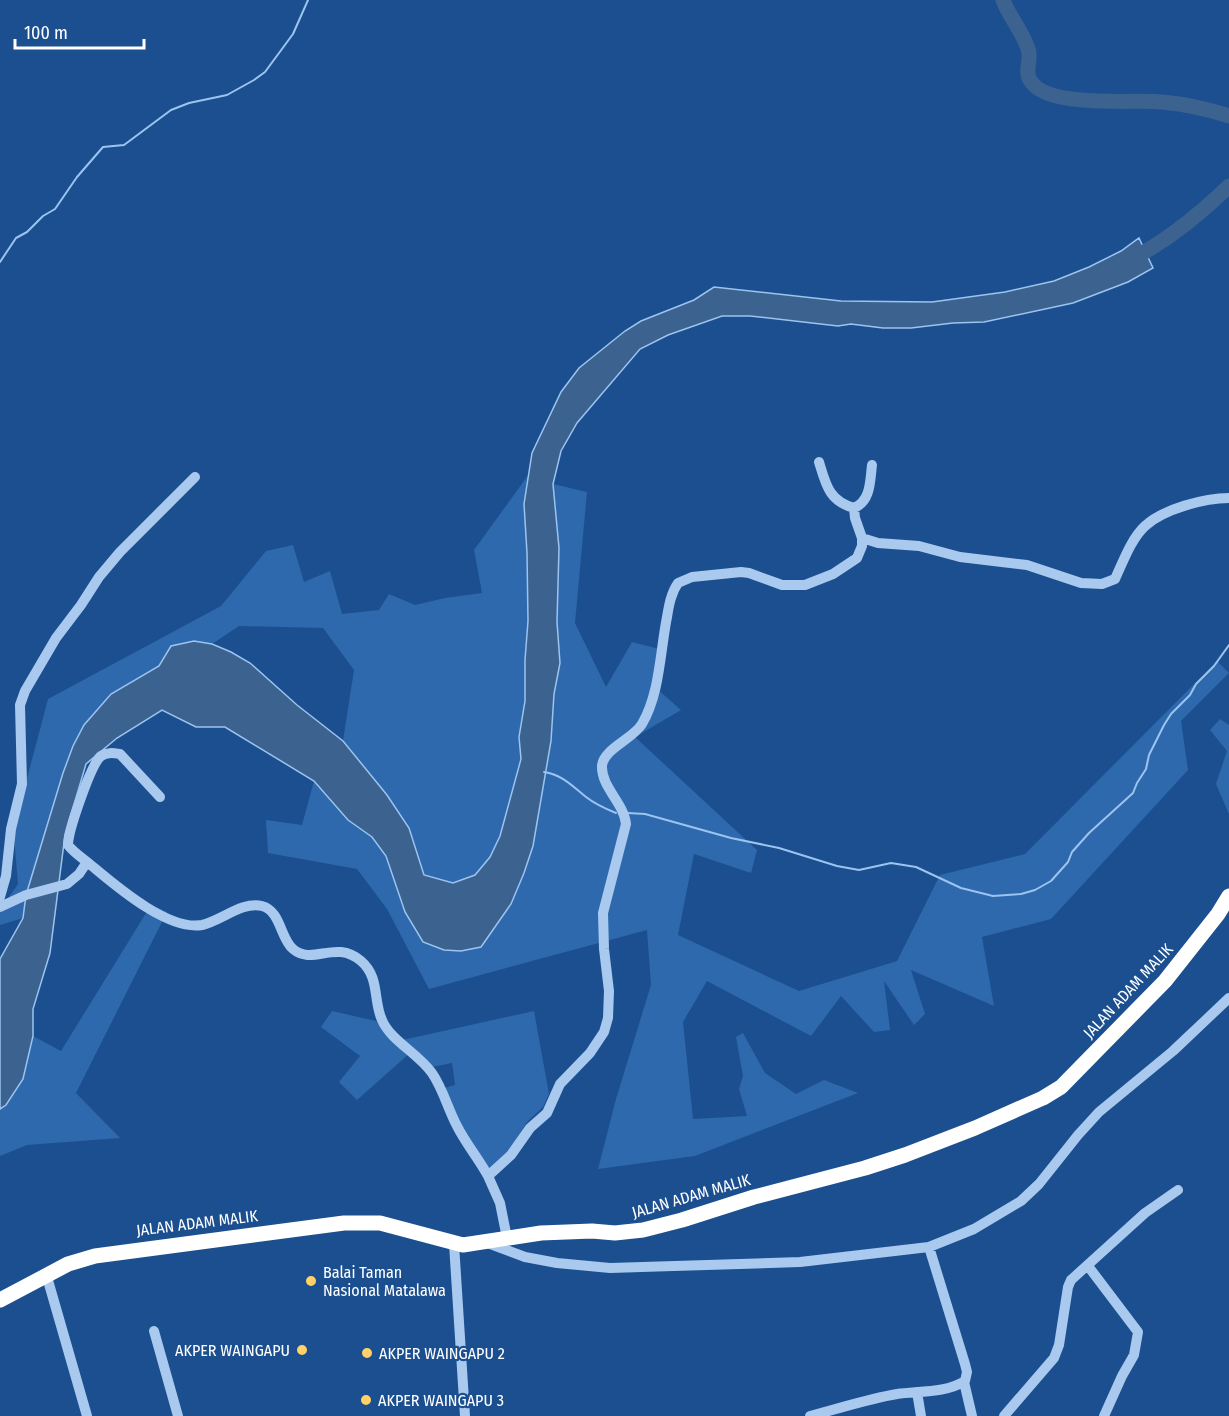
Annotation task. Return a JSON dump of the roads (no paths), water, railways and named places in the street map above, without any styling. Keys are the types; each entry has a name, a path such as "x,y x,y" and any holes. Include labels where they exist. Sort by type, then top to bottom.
{"highway":[{"name":"JALAN ADAM MALIK","path":"0,1300 68,1264 118,1251 344,1223 380,1223 463,1245 567,1232 626,1233 667,1225 905,1155 975,1128 1043,1098 1061,1087 1165,981 1218,914 1229,896"}],"street":[{"path":"819,462 835,500 854,507 862,503 868,494 872,465"},
{"path":"0,897 9,860 11,829 22,784 20,705 25,691 56,638 99,577 120,552 195,477"},
{"path":"862,538 878,543 919,546 960,557 1028,565 1081,583 1102,584 1115,579 1145,525 1190,504 1229,498"},
{"path":"488,1176 511,1155 530,1128 547,1113 567,1074 590,1053 604,1032 608,1018 609,991 603,926 604,907 626,824 622,811 607,785 602,768 603,761 605,756 636,733 644,719 656,686 665,626 675,588 682,580 692,577 741,572 782,585 805,585 833,574 856,558 862,546 854,507"},
{"path":"160,797 120,754 104,755 96,762 88,778 68,842 69,848 128,896 175,920 188,924 205,924 249,906 261,906 270,909 288,945 301,954 308,956 339,951 362,962 371,974 382,1021 432,1073 461,1134 488,1176 500,1203 507,1238"},
{"path":"0,907 26,895 67,884 80,874 87,862"},
{"path":"484,1242 525,1257 557,1263 610,1268 800,1262 928,1247 974,1229 1021,1201 1039,1184 1099,1112 1173,1051 1229,998"},
{"path":"1004,1416 1054,1358 1059,1345 1069,1283 1145,1213 1178,1190"},
{"path":"454,1244 464,1416"},
{"path":"810,1416 895,1395 941,1389 964,1382 967,1377 965,1364 928,1247"},
{"path":"1088,1266 1138,1332 1134,1355 1104,1416"},
{"path":"47,1277 87,1416"},
{"path":"154,1331 178,1416"},
{"path":"964,1382 972,1416"},
{"path":"917,1392 921,1416"}],"waterway":[{"path":"0,262 16,238 55,209 77,177 103,147 124,145 171,110 189,103 227,95 265,72 293,34 308,0"},
{"path":"1003,0 1027,47 1030,80 1039,89 1071,99 1170,103 1229,116"},
{"path":"1128,261 1182,227 1229,186"},
{"path":"628,813 645,814 731,838 779,848 837,866 859,870 891,863 916,867 961,888 993,896 1021,894 1035,890 1051,881 1089,833 1133,793 1146,769 1149,755 1171,714 1190,695 1196,684 1214,666 1229,645"},
{"path":"544,772 562,778 593,802 616,813"}],"place":[{"name":"Balai Taman Nasional Matalawa","path":"311,1281"},
{"name":"AKPER WAINGAPU","path":"302,1350"},
{"name":"AKPER WAINGAPU 2","path":"367,1353"},
{"name":"AKPER WAINGAPU 3","path":"366,1400"}]}
